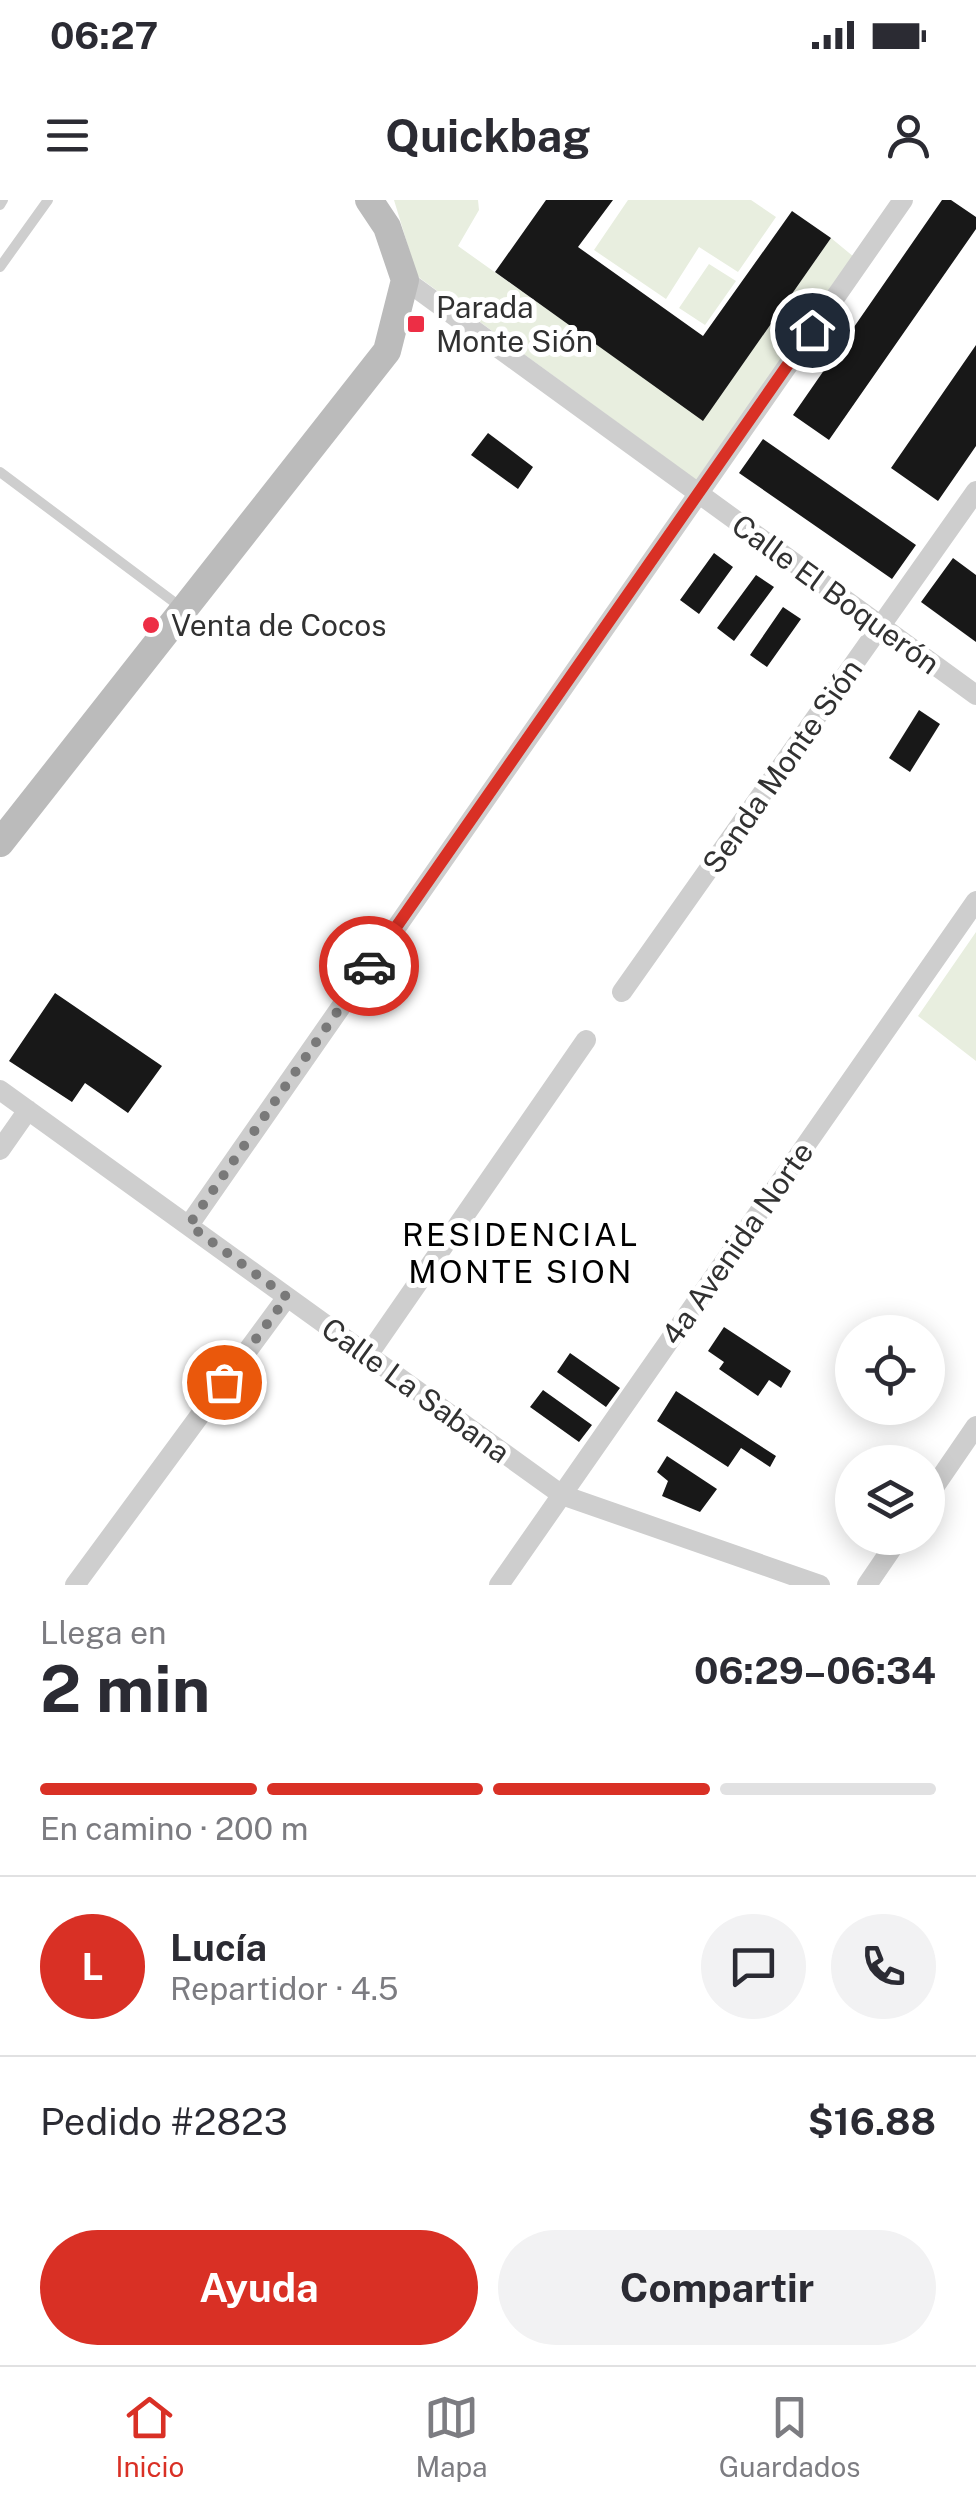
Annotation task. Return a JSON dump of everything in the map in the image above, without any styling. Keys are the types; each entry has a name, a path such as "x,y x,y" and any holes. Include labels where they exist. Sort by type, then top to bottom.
{"street":[{"path":"0,843 388,351 404,280 386,226 369,200"},
{"path":"189,1225 903,200"},
{"name":"Calle El Boquerón","path":"404,280 976,696"},
{"name":"Senda Monte Sión","path":"622,992 976,492"},
{"name":"4a Avenida Norte","path":"499,1585 976,901"},
{"path":"368,1356 586,1040"},
{"name":"Calle La Sabana","path":"0,1090 562,1494 820,1585"},
{"path":"0,1150 28,1110"},
{"path":"75,1585 287,1297"},
{"path":"945,1471 976,1426"},
{"path":"867,1585 888,1555"}],"lane":[{"path":"0,267 48,200"},
{"path":"0,472 182,608"}],"green space":[{"path":"394,200 478,200 479,210 458,246 703,420 831,238 854,257 696,480 417,276"},
{"path":"628,200 751,200 776,217 738,272 699,247 666,299 594,250"},
{"path":"709,264 736,281 705,325 679,308"},
{"path":"976,932 976,1061 918,1016"}],"building":[{"path":"546,200 613,200 578,247 703,336 792,211 831,238 703,421 495,272"},
{"path":"942,200 951,200 976,217 976,229 829,440 793,415"},
{"path":"976,345 976,446 938,501 891,468"},
{"path":"488,433 533,467 518,489 471,455"},
{"path":"763,439 916,545 892,579 739,473"},
{"path":"714,553 733,567 699,614 680,600"},
{"path":"953,558 976,575 976,642 921,602"},
{"path":"756,575 774,587 734,641 717,628"},
{"path":"783,607 801,619 767,667 750,655"},
{"path":"919,710 940,724 910,772 889,758"},
{"path":"55,993 162,1066 128,1113 85,1083 72,1102 9,1061"},
{"path":"724,1327 791,1371 781,1388 769,1380 758,1396 719,1369 724,1362 708,1351"},
{"path":"570,1353 620,1388 606,1407 557,1372"},
{"path":"543,1390 592,1425 579,1442 530,1407"},
{"path":"676,1391 776,1456 770,1467 741,1448 728,1467 657,1421"},
{"path":"667,1456 717,1489 700,1512 662,1496 668,1481 657,1472"}],"way so far":[{"path":"224,1382 287,1297 189,1225 369,966"}],"place":[{"name":"Parada Monte Sión","path":"416,324"},
{"name":"Venta de Cocos","path":"151,625"}],"district":[{"name":"RESIDENCIAL MONTE SION","path":"521,1252"}],"route":[{"path":"369,966 812,330"}]}
